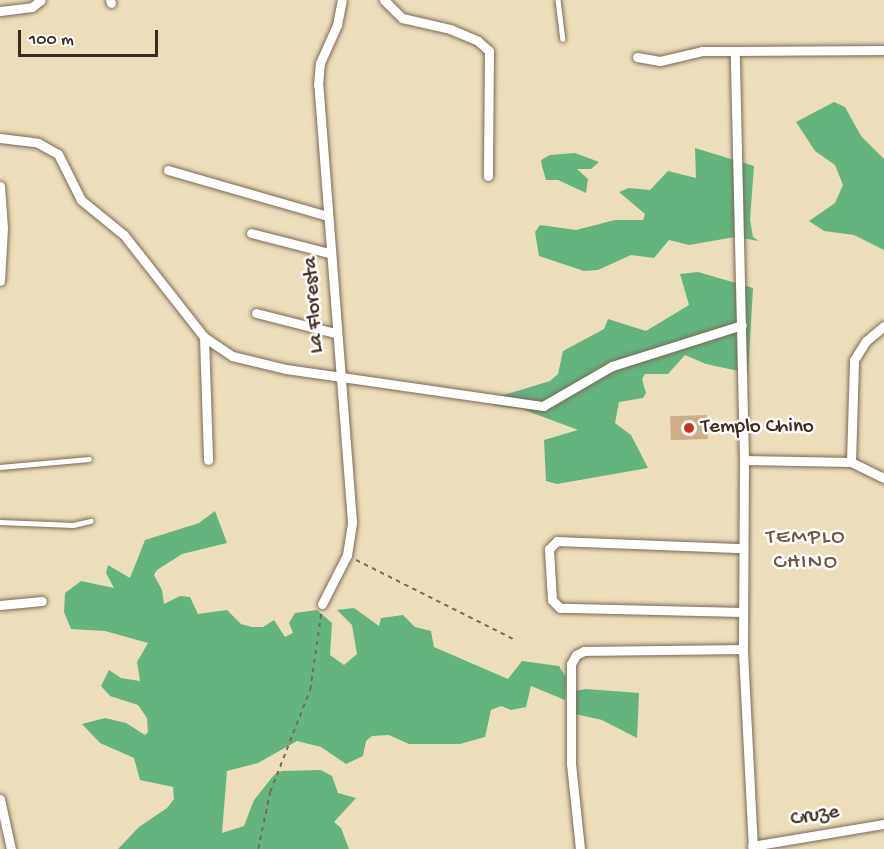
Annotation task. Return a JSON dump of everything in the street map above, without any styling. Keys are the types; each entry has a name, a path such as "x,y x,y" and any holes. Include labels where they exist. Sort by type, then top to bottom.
{"street":[{"path":"0,11 32,7 41,0"},
{"name":"La Floresta","path":"322,604 347,555 352,522 338,377 318,76 342,0"},
{"path":"384,0 402,18 450,29 478,41 489,51 488,176"},
{"path":"638,57 660,61 702,51 884,50"},
{"path":"735,51 744,460 743,649 752,847"},
{"path":"0,138 38,143 58,154 81,200 124,235 204,337 232,356 338,377 543,406 612,366 742,324"},
{"path":"168,170 327,216"},
{"path":"0,186 0,281"},
{"path":"251,232 329,253"},
{"path":"256,314 335,333"},
{"path":"851,462 854,360 866,341 884,326"},
{"path":"204,337 208,460"},
{"path":"744,460 851,462 884,478"},
{"path":"743,612 560,608 552,600 549,549 558,541 744,548"},
{"path":"0,605 42,601"},
{"path":"580,849 571,764 571,664 576,655 584,651 743,649"},
{"path":"0,799 11,849"},
{"name":"Cruze","path":"752,847 884,824"}],"lane":[{"path":"558,0 563,39"},
{"path":"0,467 89,459"},
{"path":"0,522 73,525 91,521"}],"path":[{"path":"347,555 513,639"},
{"path":"258,849 270,792 310,690 322,604"}],"green space":[{"path":"834,102 845,107 861,136 884,159 884,250 854,235 824,231 809,221 835,203 843,185 835,165 815,151 796,122"},
{"path":"695,148 754,166 750,220 753,237 759,241 735,237 689,245 669,240 654,258 631,255 598,270 584,271 539,256 535,232 540,225 576,230 615,220 643,220 645,214 619,192 629,188 650,190 668,171 696,178"},
{"path":"575,153 599,162 591,169 577,169 588,179 586,193 558,180 546,180 542,166 541,160 550,155"},
{"path":"698,272 753,288 748,373 706,364 685,355 668,374 645,374 642,379 646,393 643,398 619,402 615,423 631,435 648,468 557,484 546,481 544,440 578,430 522,409 496,406 487,400 550,381 558,374 563,351 604,329 608,319 646,331 689,305 680,274"},
{"path":"215,511 227,543 182,554 157,570 154,575 162,590 164,604 180,596 190,597 198,614 227,610 241,624 252,627 263,627 274,620 285,637 293,633 289,623 295,613 317,610 332,623 330,655 344,665 357,654 352,625 337,610 354,608 379,626 381,618 403,615 415,627 431,631 434,647 508,679 522,661 559,666 566,677 565,700 531,686 526,707 511,710 501,706 491,710 485,737 460,744 409,744 389,735 372,736 366,741 363,756 346,764 321,747 297,741 258,763 227,771 222,833 244,826 254,800 274,775 282,771 321,770 332,776 338,793 356,798 334,822 341,828 349,849 118,849 139,827 167,808 174,799 173,787 140,780 134,758 100,743 82,724 105,718 126,723 145,735 148,732 147,718 138,705 110,696 101,686 109,670 121,678 140,681 137,662 148,643 105,631 71,629 64,612 65,593 81,581 114,588 106,573 108,565 130,578 145,540 199,523"},
{"path":"586,689 639,693 637,738 602,720 575,714 575,691"}],"building":[{"name":"Templo Chino","path":"707,415 708,439 671,440 670,416"}],"place":[{"name":"Templo Chino","path":"689,428"}],"district":[{"name":"TEMPLO CHINO","path":"806,550"}]}
